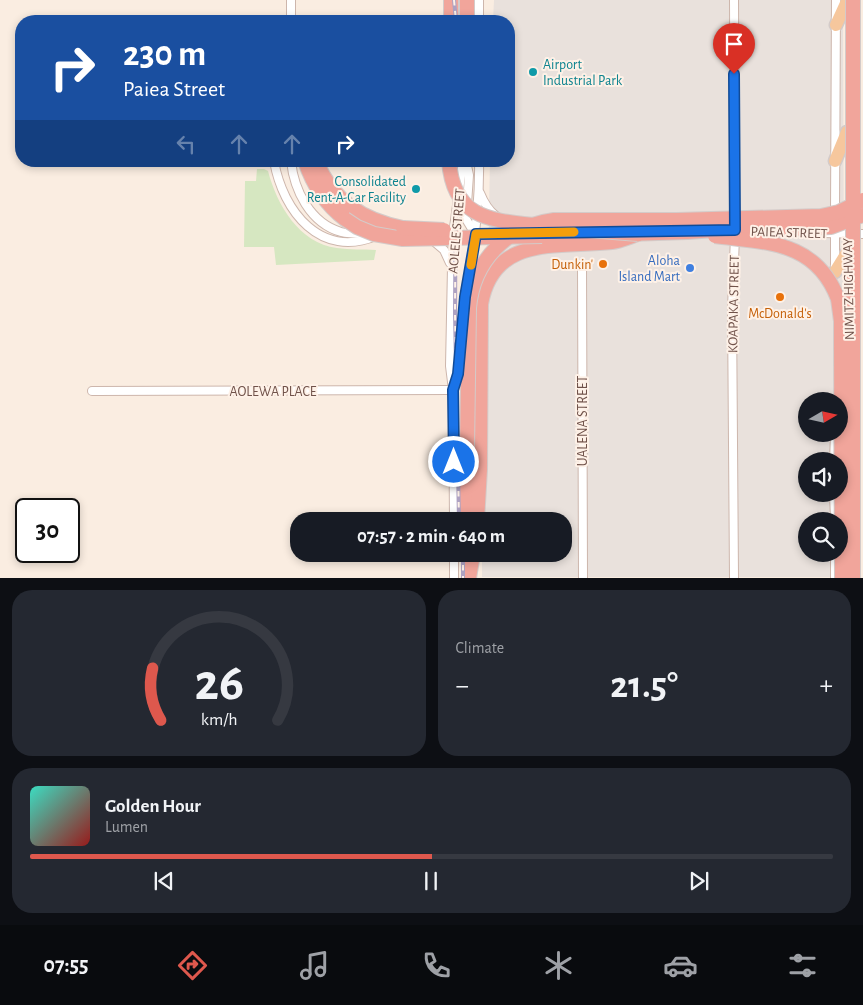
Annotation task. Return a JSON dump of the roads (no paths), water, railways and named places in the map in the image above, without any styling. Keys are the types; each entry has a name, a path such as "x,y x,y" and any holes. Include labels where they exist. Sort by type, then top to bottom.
{"highway":[{"path":"451,0 451,15"},
{"path":"467,0 467,15"},
{"path":"852,578 853,0"},
{"path":"307,167 316,188 328,204 357,227 374,234 393,238 443,239 543,234"},
{"path":"319,167 326,181 352,209 377,221 403,228 543,234 638,234 743,228 792,229 832,227 863,215"},
{"path":"450,167 454,186 461,199 470,209 488,218 565,228 638,234"},
{"path":"477,512 469,308 471,291 478,273 489,254 504,240 536,224 554,220 813,217 839,212 863,200"},
{"path":"688,232 780,245 804,255 813,262 834,288 841,321 843,578"},
{"path":"468,512 474,449 481,304 485,286 490,277 508,258 528,248 614,242 638,234"},
{"path":"467,562 468,578"},
{"path":"468,578 471,562"}],"main road":[{"path":"836,25 847,0"},
{"path":"847,0 847,132 841,162 854,180 863,182"},
{"name":"NIMITZ HIGHWAY","path":"841,162 841,234 848,251 850,398 842,512"},
{"path":"835,272 848,251"},
{"path":"848,402 850,398"},
{"name":"NIMITZ HIGHWAY","path":"841,562 843,578"}],"street":[{"path":"289,0 289,15"},
{"path":"455,0 456,15"},
{"path":"480,0 480,15"},
{"name":"KOAPAKA STREET","path":"734,0 735,230 732,308 734,578"},
{"path":"836,0 841,162"},
{"path":"275,167 285,197 299,218 313,230 329,239 344,242 364,241 379,235"},
{"path":"293,167 299,191 313,214 331,228 350,234 379,235"},
{"name":"AOLELE STREET","path":"454,512 453,390 450,366 452,267 453,235 464,167"},
{"path":"467,167 469,174 466,219 476,234"},
{"name":"AOLELE STREET","path":"453,390 458,374 465,297 476,234 480,192 479,167"},
{"path":"480,192 484,203 496,216 514,218 543,234"},
{"name":"PAIEA STREET","path":"379,235 735,230 863,234"},
{"path":"841,234 835,272 835,390 850,398 863,392"},
{"path":"421,235 433,240 444,250 452,267"},
{"name":"UALENA STREET","path":"582,265 583,578"},
{"name":"AOLEWA PLACE","path":"92,391 453,390"},
{"path":"454,562 454,578"},
{"path":"835,578 838,562"}],"railway":[{"path":"454,0 455,15"},
{"path":"456,167 455,313 459,512"},
{"path":"463,562 463,578"}],"place":[{"name":"Airport Industrial Park","path":"533,72"},
{"name":"Consolidated Rent-A-Car Facility","path":"416,189"},
{"name":"Dunkin'","path":"603,264"},
{"name":"Aloha Island Mart","path":"690,268"},
{"name":"McDonald's","path":"780,297"}]}
